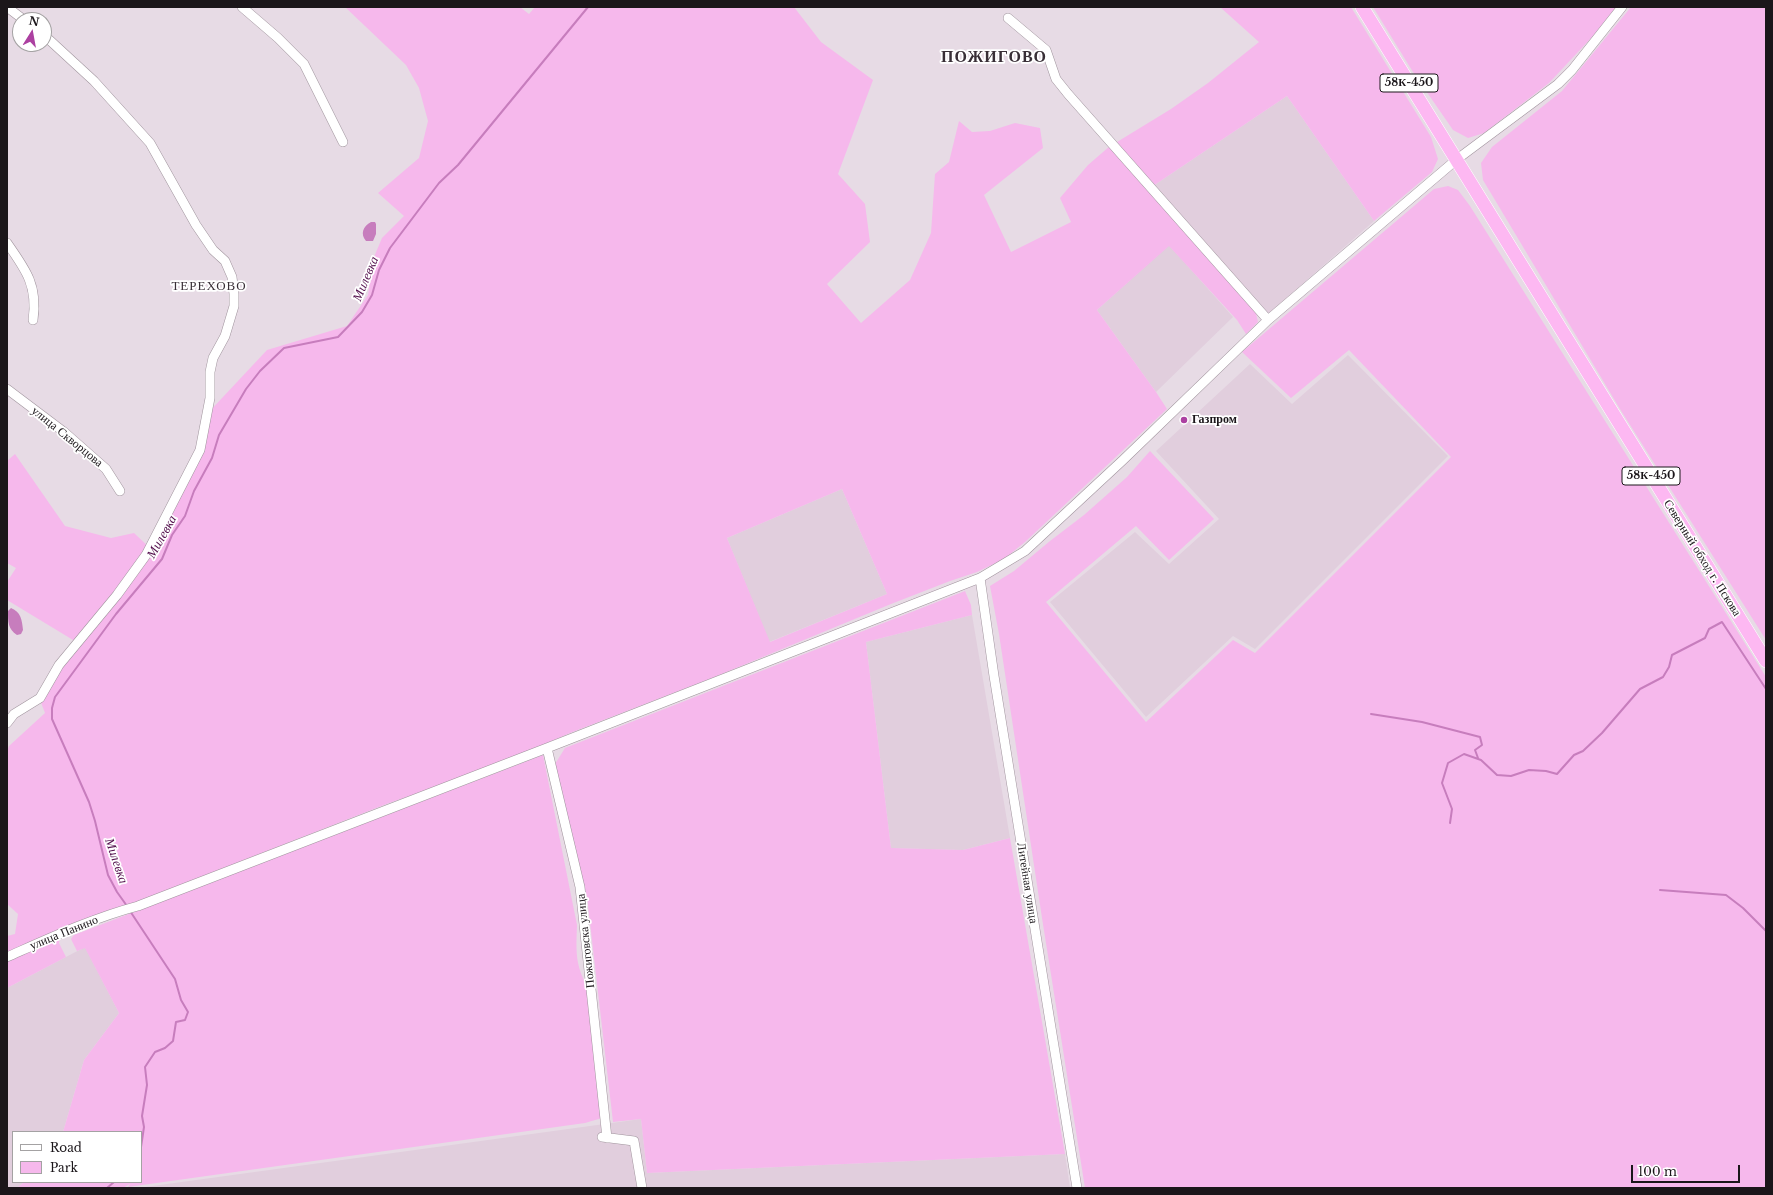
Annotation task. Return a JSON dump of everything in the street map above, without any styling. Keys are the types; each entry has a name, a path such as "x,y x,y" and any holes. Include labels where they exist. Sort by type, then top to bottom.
{"highway":[{"name":"58К-450","path":"1362,7 1456,160"},
{"name":"Северный обход г. Пскова","path":"1456,160 1766,661"}],"street":[{"path":"242,7 278,38 304,64 343,142"},
{"name":"улица Панино","path":"7,957 122,910 138,906 980,578 1025,551 1123,460 1268,320 1456,160 1558,84 1572,70 1622,7"},
{"path":"1008,18 1046,50 1056,79 1068,94 1268,320"},
{"path":"7,723 14,714 40,698 59,665 117,595 146,555 200,450 210,398 210,372 213,358 225,336 234,306 232,277 225,261 213,250 196,225 150,143 94,81 52,42"},
{"path":"7,242 27,274 34,291 35,304 33,320"},
{"name":"улица Скворцова","path":"7,389 64,432 106,469 120,492"},
{"name":"Литейная улица","path":"980,578 1004,739 1077,1188"},
{"name":"Пожиговска улица","path":"546,748 580,887 604,1137 634,1141 642,1188"}],"shaded area":[{"path":"1287,96 1374,221 1268,314 1153,186"},
{"path":"371,222 375,222 376,224 376,234 373,241 366,241 363,236 363,230"},
{"path":"1169,245 1233,317 1156,392 1097,310"},
{"path":"1348,355 1448,456 1255,649 1233,636 1146,717 1050,602 1135,532 1169,564 1219,519 1156,451 1250,364 1292,404"},
{"path":"842,489 887,594 769,642 727,538"},
{"path":"11,608 19,614 23,630 21,634 17,635 10,628 8,622 8,611"},
{"path":"972,615 1010,838 963,850 891,848 866,642"},
{"path":"85,947 119,1013 84,1060 63,1131 12,1131 12,1183 23,1183 17,1188 7,1188 7,988"},
{"path":"641,1119 647,1173 1065,1154 1070,1188 138,1188"}],"green space":[{"path":"345,7 520,7 529,14 535,7 794,7 821,42 873,80 838,174 865,204 870,242 827,284 861,323 910,280 931,233 935,174 949,162 959,121 972,132 990,131 1015,123 1040,128 1043,148 984,195 1011,252 1071,222 1060,198 1088,165 1110,146 1255,309 1258,322 1246,334 1237,320 1169,246 1097,310 1167,409 1025,542 1004,559 977,572 891,604 712,678 570,733 489,769 389,803 61,932 59,943 66,957 7,988 7,936 15,934 18,914 7,904 7,751 9,746 45,713 40,700 78,643 7,600 7,582 16,568 7,563 7,461 15,454 65,526 111,538 134,533 151,549 187,472 208,413 267,350 347,326 368,295 374,257 382,238 404,216 378,193 419,158 428,121 419,88 406,65","holes":["842,489 887,594 770,642 727,538"]},
{"path":"1220,7 1351,7 1431,137 1438,159 1432,172 1374,221 1287,96 1153,186 1117,142 1171,109 1208,83 1259,42"},
{"path":"1373,7 1616,7 1593,36 1549,83 1484,133 1468,138 1453,130 1413,72"},
{"path":"1631,7 1766,7 1766,640 1620,409 1483,180 1481,163 1492,147 1562,91"},
{"path":"1448,186 1458,190 1470,206 1766,677 1766,1188 1085,1188 999,634 990,586 1014,571 1084,515 1127,477 1150,451 1214,519 1169,560 1136,526 1046,602 1146,722 1233,640 1255,653 1451,457 1349,350 1291,398 1242,352 1434,189"},
{"path":"965,591 971,605 972,615 866,642 891,848 963,850 1010,838 1065,1154 647,1173 641,1119 613,1122 587,897 555,764 565,748"},
{"path":"543,755 577,925 577,959 584,981 589,990 602,1118 585,1123 128,1187 130,1184 123,1188 17,1188 23,1183 142,1183 142,1131 63,1131 84,1060 119,1013 85,948 77,951 71,939 74,935"}],"waterway":[{"name":"Милевка","path":"127,906 117,892 108,875 89,802 52,719 52,708 55,697 116,614 162,559 172,535 185,516 194,491 212,458 219,435 246,389 260,371 284,348 338,337 362,312 372,295 379,270 390,248 439,183 458,165 588,7"},
{"path":"1450,823 1452,809 1442,783 1448,763 1464,754 1481,760 1497,775 1511,776 1529,770 1546,771 1557,774 1574,755 1583,751 1602,733 1640,689 1663,677 1669,667 1672,655 1705,638 1709,629 1722,622 1766,689"},
{"path":"1371,714 1422,722 1480,737 1482,745 1475,750 1478,758"},
{"path":"1660,890 1726,895 1743,908 1766,931"},
{"name":"Милевка","path":"130,911 175,979 181,1000 188,1012 185,1020 176,1022 173,1041 165,1048 155,1052 145,1067 147,1085 142,1116 144,1127 142,1140"},
{"name":"Милевка","path":"107,1188 113,1183"}],"place":[{"name":"Газпром","path":"1184,420"}],"district":[{"name":"ПОЖИГОВО","path":"994,57"},
{"name":"ТЕРЕХОВО","path":"209,286"}]}
